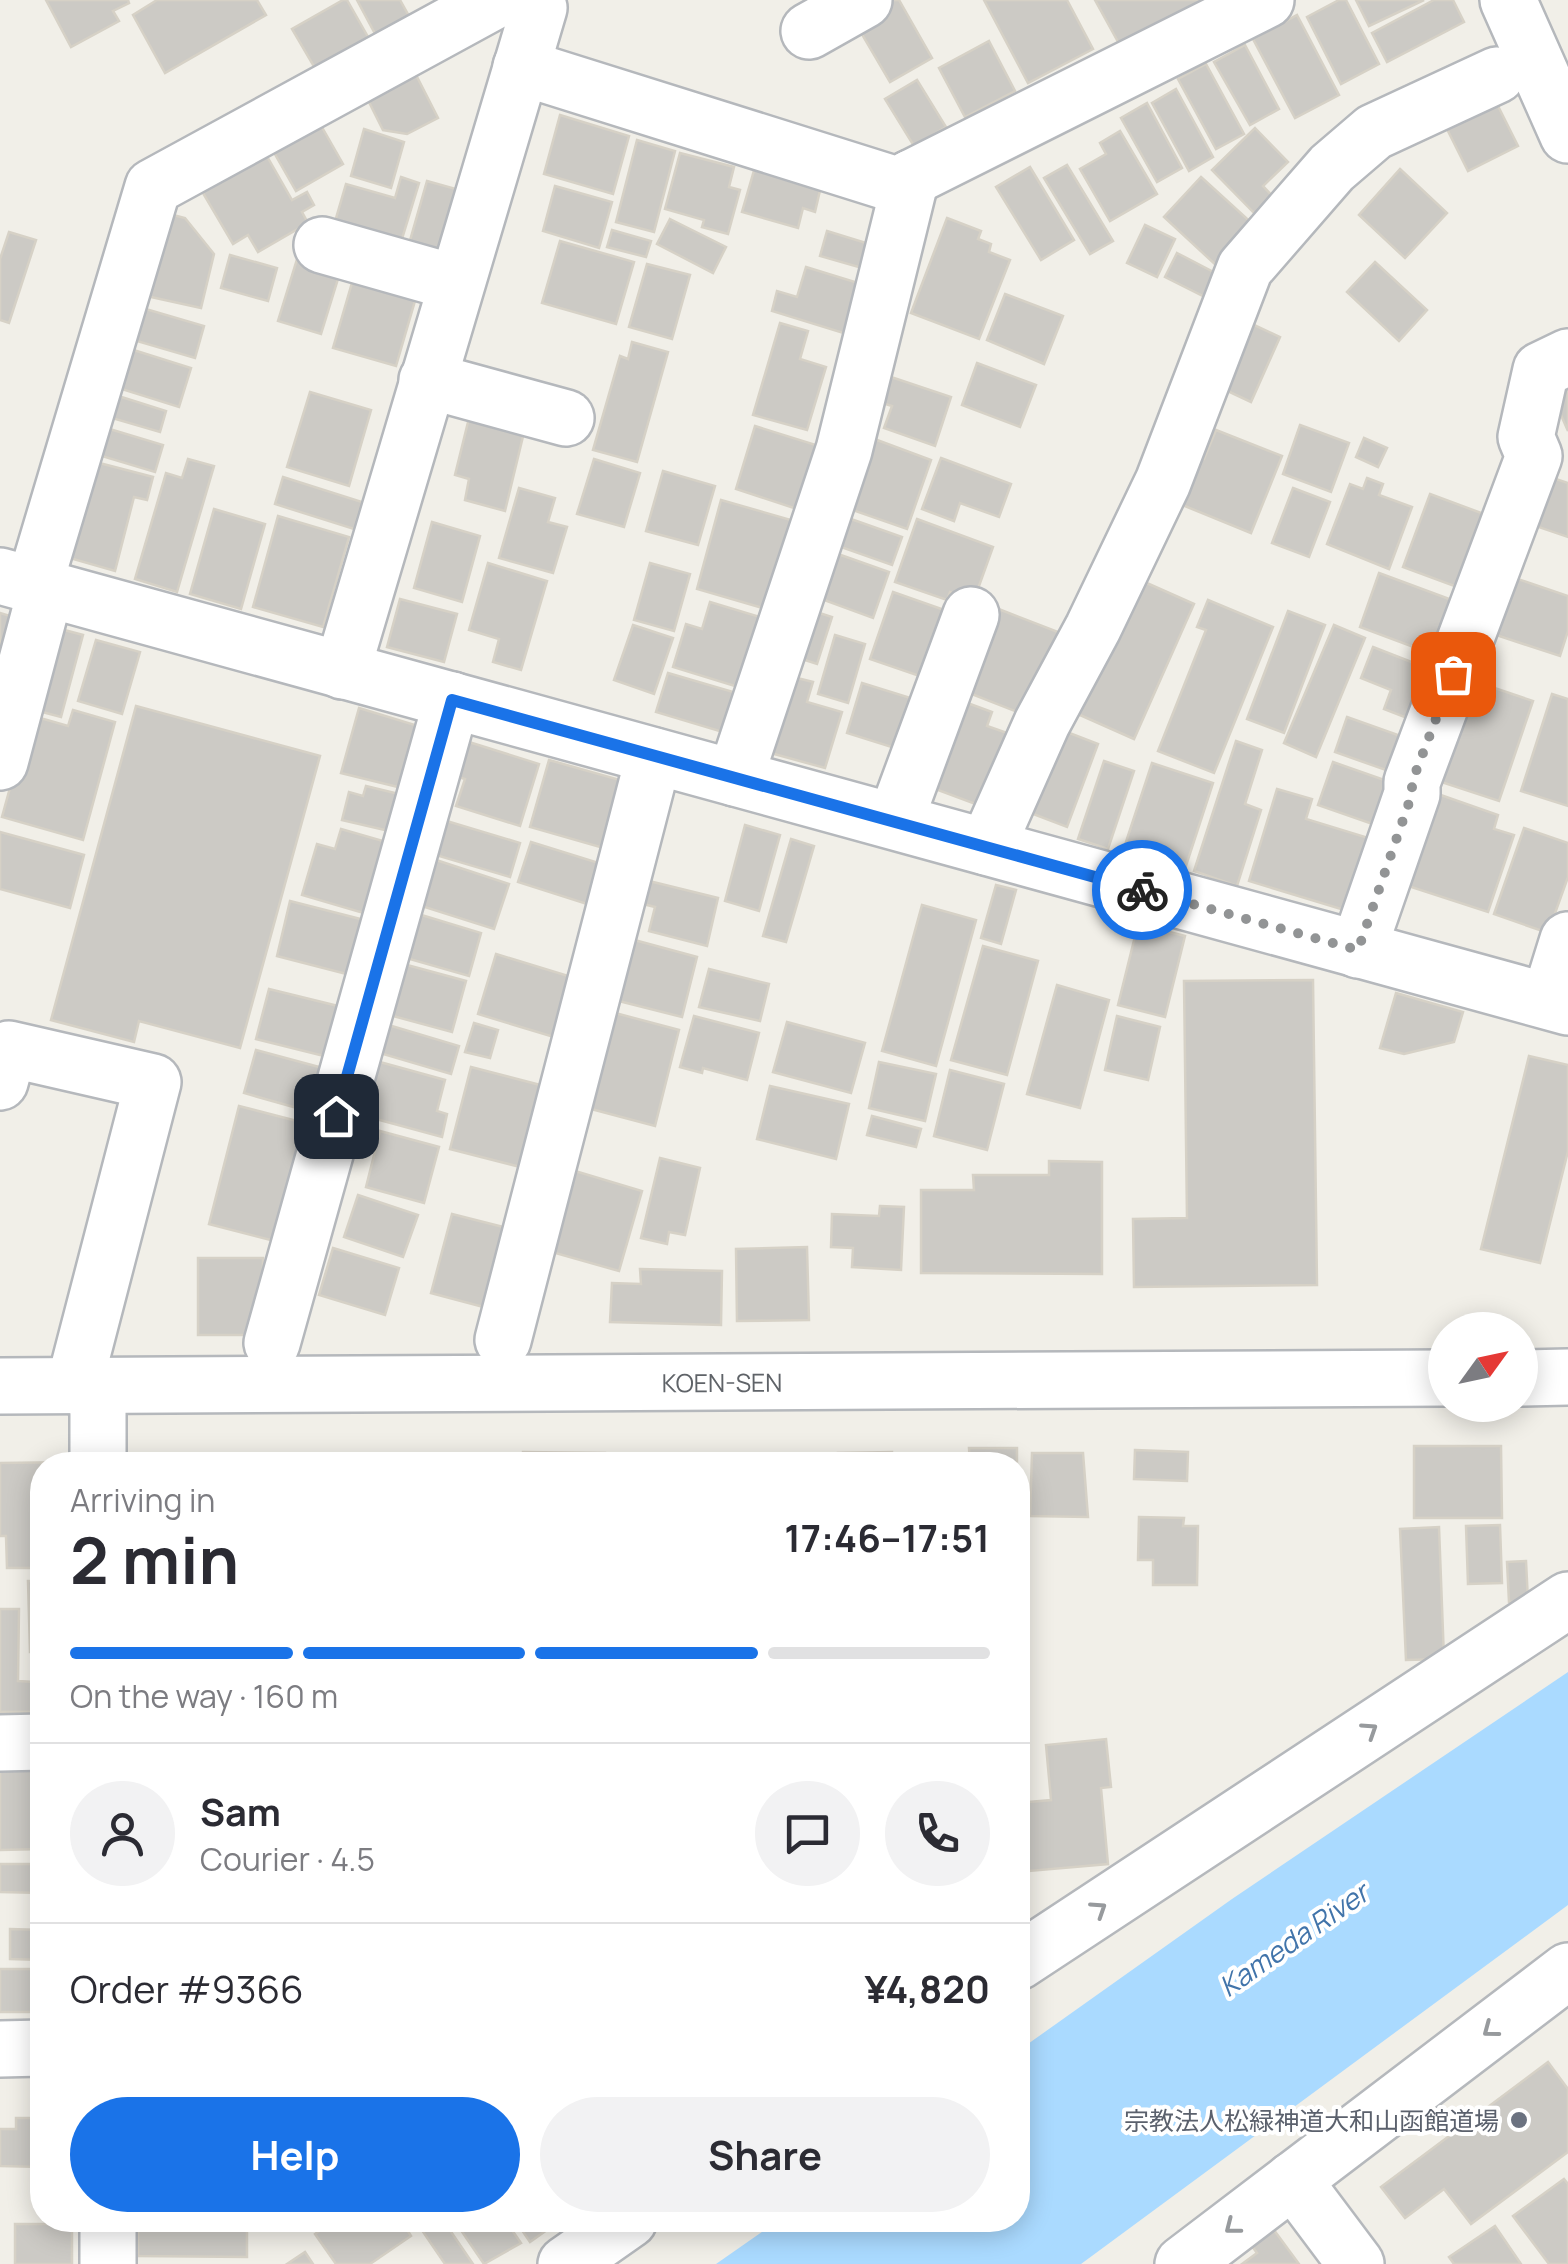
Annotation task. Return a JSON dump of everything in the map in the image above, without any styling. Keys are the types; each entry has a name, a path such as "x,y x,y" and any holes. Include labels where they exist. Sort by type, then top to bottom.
{"street":[{"path":"0,762 27,584 153,186 496,0"},
{"path":"342,671 539,8 535,0"},
{"path":"809,31 864,0"},
{"path":"520,67 897,185 1266,0"},
{"path":"1508,0 1568,135"},
{"path":"987,847 1042,722 1163,482 1245,268 1332,168 1374,132 1497,75"},
{"path":"734,778 844,450 911,178"},
{"path":"322,245 456,283"},
{"path":"1358,950 1412,794 1412,782 1534,456 1526,437 1542,370 1568,357"},
{"path":"427,380 566,418"},
{"path":"27,584 1559,1004 1568,940"},
{"path":"895,820 971,615"},
{"path":"272,1343 452,700"},
{"path":"503,1340 654,756"},
{"path":"0,1082 9,1049 153,1082 86,1385 96,1452"},
{"path":"1538,1378 1568,1377"},
{"name":"KOEN-SEN","path":"0,1386 1428,1378"},
{"path":"1030,1954 1568,1600"},
{"path":"0,1743 30,1742"},
{"path":"1183,2264 1568,1971"},
{"path":"0,2049 30,2048"},
{"path":"1293,2180 1356,2264"},
{"path":"108,2232 108,2264"},
{"path":"566,2264 612,2232"}],"water":[{"name":"Kameda River","path":"1568,1672 1568,1905 1081,2264 716,2264 762,2232 1030,2232 1030,2042 1232,1899"}],"building":[{"path":"46,0 129,3 113,11 119,21 71,47"},
{"path":"157,0 257,0 266,15 165,73 133,15"},
{"path":"347,0 372,44 319,75 292,29"},
{"path":"357,0 400,0 414,25 380,43"},
{"path":"885,0 899,0 932,58 890,82 853,19"},
{"path":"984,0 1067,0 1093,49 1028,83"},
{"path":"1095,0 1209,0 1122,49"},
{"path":"1346,0 1379,64 1341,84 1307,17"},
{"path":"1356,0 1424,0 1369,26"},
{"path":"1434,0 1453,0 1464,22 1387,62 1372,33"},
{"path":"1297,15 1339,95 1295,118 1253,39"},
{"path":"989,41 1015,91 965,117 939,68"},
{"path":"1245,45 1279,109 1250,125 1214,62"},
{"path":"1206,64 1244,134 1216,149 1178,79"},
{"path":"412,67 438,118 407,134 383,130 364,92"},
{"path":"917,80 946,127 914,146 885,99"},
{"path":"1176,89 1213,157 1189,171 1152,103"},
{"path":"1493,96 1518,146 1468,171 1443,121"},
{"path":"1147,103 1182,168 1157,182 1121,118"},
{"path":"560,115 629,136 613,194 544,174"},
{"path":"319,122 343,164 296,191 272,149"},
{"path":"1255,128 1288,162 1263,186 1278,202 1260,219 1212,170"},
{"path":"364,129 404,142 391,188 351,176"},
{"path":"1120,131 1157,194 1110,221 1080,169 1106,154 1100,143"},
{"path":"637,140 675,151 654,232 616,222"},
{"path":"264,151 292,200 307,192 314,205 302,212 308,223 258,252 248,235 233,244 200,188"},
{"path":"680,153 734,167 729,187 740,190 728,234 702,227 704,220 665,209"},
{"path":"1067,165 1113,241 1090,254 1044,178"},
{"path":"755,167 821,186 815,212 803,208 798,228 742,212"},
{"path":"1030,167 1074,240 1041,260 996,187"},
{"path":"1400,169 1447,213 1405,258 1359,215"},
{"path":"401,177 419,183 398,252 332,232 346,184 395,198"},
{"path":"1201,177 1255,226 1218,267 1164,217"},
{"path":"427,181 456,189 434,267 405,258"},
{"path":"555,186 612,202 599,248 543,231"},
{"path":"162,212 185,218 214,254 201,308 142,295"},
{"path":"947,218 981,231 978,239 991,244 989,252 1010,260 979,339 911,313"},
{"path":"670,219 726,247 713,273 657,244"},
{"path":"1145,225 1175,239 1157,277 1127,263"},
{"path":"612,230 651,241 646,257 607,247"},
{"path":"827,231 876,246 869,270 820,256"},
{"path":"9,232 36,240 9,323 0,320 0,259"},
{"path":"560,241 634,262 616,324 542,303"},
{"path":"1177,253 1223,277 1211,300 1165,277"},
{"path":"230,255 277,268 268,301 221,288"},
{"path":"298,256 341,269 321,334 278,321"},
{"path":"1375,262 1427,310 1399,341 1347,292"},
{"path":"647,264 690,275 672,339 629,327"},
{"path":"806,267 868,286 853,336 772,311 777,291 797,297"},
{"path":"356,269 419,287 396,366 333,348"},
{"path":"1005,294 1063,316 1044,364 987,340"},
{"path":"132,305 204,326 195,358 123,337"},
{"path":"1237,317 1280,337 1251,402 1208,382"},
{"path":"780,323 808,331 800,359 826,367 807,430 753,415"},
{"path":"632,342 668,352 637,462 593,450 620,356 628,359"},
{"path":"124,347 191,368 179,407 112,386"},
{"path":"977,363 1036,385 1020,427 962,405"},
{"path":"888,376 951,397 935,446 884,428 892,406 879,402"},
{"path":"1568,380 1568,431 1549,388"},
{"path":"310,392 371,410 349,486 287,467"},
{"path":"112,394 166,411 160,432 105,416"},
{"path":"471,410 526,424 505,511 465,500 469,479 455,475"},
{"path":"93,424 163,445 155,472 85,451"},
{"path":"1300,425 1349,443 1331,492 1283,474"},
{"path":"755,426 819,446 800,510 736,489"},
{"path":"1216,430 1282,456 1251,533 1170,500 1189,453 1204,459"},
{"path":"869,437 931,460 907,529 844,507"},
{"path":"1364,438 1387,448 1378,467 1356,457"},
{"path":"941,458 1011,484 999,517 960,503 954,521 922,509"},
{"path":"84,459 153,477 147,500 134,497 115,571 59,555"},
{"path":"188,459 214,466 177,592 135,579 166,473 182,478"},
{"path":"594,459 640,473 624,527 577,514"},
{"path":"663,471 715,486 698,545 646,531"},
{"path":"1535,472 1568,483 1568,537 1518,520"},
{"path":"283,477 362,502 354,529 275,504"},
{"path":"1367,478 1383,484 1379,495 1412,507 1389,569 1327,544 1350,484 1363,489"},
{"path":"519,488 555,498 548,522 567,527 553,573 499,558"},
{"path":"1293,488 1330,502 1309,557 1272,543"},
{"path":"1430,494 1492,517 1465,590 1403,567"},
{"path":"721,500 798,522 773,611 697,589"},
{"path":"214,509 265,524 241,609 190,594"},
{"path":"834,513 902,537 892,565 824,541"},
{"path":"278,516 349,537 323,627 253,607"},
{"path":"917,519 993,547 974,600 950,592 947,600 895,582"},
{"path":"432,522 480,536 462,602 414,588"},
{"path":"821,548 889,572 873,618 805,593"},
{"path":"488,563 547,581 521,670 493,662 499,639 469,630"},
{"path":"650,563 690,574 674,631 634,620"},
{"path":"1379,573 1452,600 1432,654 1360,627"},
{"path":"1500,573 1568,596 1568,631 1560,656 1481,630"},
{"path":"1131,576 1194,604 1134,739 1071,711"},
{"path":"893,592 953,613 931,680 870,659"},
{"path":"400,599 457,614 444,662 387,647"},
{"path":"1208,600 1273,627 1214,773 1158,751 1206,630 1197,627"},
{"path":"710,602 773,621 751,691 673,667 686,624 702,629"},
{"path":"801,607 832,617 817,664 786,654"},
{"path":"996,608 1063,634 1030,717 964,691"},
{"path":"1288,611 1325,625 1284,733 1247,719"},
{"path":"0,613 20,619 0,694"},
{"path":"633,625 673,638 654,694 614,680"},
{"path":"1334,625 1365,638 1316,757 1284,743"},
{"path":"53,627 83,635 61,717 31,709"},
{"path":"835,635 865,644 848,703 818,694"},
{"path":"96,640 140,652 122,714 78,701"},
{"path":"1373,647 1432,670 1412,720 1384,709 1391,690 1361,678"},
{"path":"668,673 747,696 736,736 656,712"},
{"path":"777,673 813,682 807,702 842,712 825,768 756,749"},
{"path":"1459,676 1533,701 1499,801 1426,777"},
{"path":"862,683 917,700 901,750 847,733"},
{"path":"1552,694 1568,699 1568,806 1521,791"},
{"path":"962,701 992,712 987,726 1021,738 994,811 930,787"},
{"path":"136,706 320,756 240,1048 139,1021 134,1042 51,1020"},
{"path":"359,708 428,729 410,790 341,773"},
{"path":"73,710 115,722 83,840 2,817 30,715 68,726"},
{"path":"1347,717 1412,740 1400,775 1335,752"},
{"path":"1059,729 1098,744 1067,827 1028,812"},
{"path":"453,737 539,764 520,826 456,806 465,779 442,772"},
{"path":"1236,741 1262,750 1245,804 1261,810 1237,886 1194,871"},
{"path":"549,760 627,782 607,849 530,827"},
{"path":"1104,761 1134,771 1108,849 1078,839"},
{"path":"1333,762 1393,783 1378,826 1318,805"},
{"path":"1152,763 1213,783 1184,872 1123,851"},
{"path":"366,786 411,797 402,834 342,820 349,792 363,796"},
{"path":"1277,789 1312,799 1306,819 1375,840 1354,913 1249,881"},
{"path":"1435,793 1498,815 1494,829 1514,835 1488,912 1405,885"},
{"path":"440,819 520,843 510,877 429,853"},
{"path":"745,825 780,835 759,911 725,901"},
{"path":"1524,828 1568,843 1568,877 1548,933 1494,914"},
{"path":"341,829 397,845 377,917 302,895 317,844 335,849"},
{"path":"0,832 84,855 70,908 0,889"},
{"path":"791,839 814,846 786,942 763,936"},
{"path":"531,842 602,864 590,905 518,882"},
{"path":"427,857 509,884 494,929 412,903"},
{"path":"641,879 718,898 707,946 649,931 655,907 635,902"},
{"path":"996,885 1016,890 1001,944 981,938"},
{"path":"290,901 372,922 358,977 277,956"},
{"path":"922,905 976,920 936,1066 882,1051"},
{"path":"405,910 481,933 469,976 392,954"},
{"path":"1138,924 1185,936 1165,1017 1118,1005"},
{"path":"627,938 697,957 682,1017 611,999"},
{"path":"983,946 1038,961 1007,1075 951,1060"},
{"path":"496,954 575,978 557,1038 478,1014"},
{"path":"396,962 466,981 452,1032 382,1013"},
{"path":"709,969 769,984 760,1021 699,1007"},
{"path":"1313,980 1317,1285 1134,1287 1133,1219 1187,1218 1184,981"},
{"path":"1057,985 1109,1000 1080,1108 1027,1094"},
{"path":"269,989 342,1007 328,1057 256,1039"},
{"path":"1396,993 1463,1012 1454,1042 1404,1054 1380,1048"},
{"path":"604,1010 679,1030 655,1126 580,1106"},
{"path":"694,1016 759,1033 747,1080 703,1068 702,1073 680,1067"},
{"path":"1117,1016 1160,1027 1148,1080 1105,1070"},
{"path":"375,1021 459,1046 451,1074 366,1049"},
{"path":"787,1022 865,1043 851,1093 773,1072"},
{"path":"474,1023 498,1030 490,1058 465,1052"},
{"path":"256,1050 330,1070 318,1114 244,1093"},
{"path":"1529,1056 1568,1065 1568,1151 1540,1263 1481,1249"},
{"path":"369,1059 445,1080 437,1111 447,1114 442,1137 354,1113"},
{"path":"879,1062 936,1074 925,1121 869,1108"},
{"path":"471,1067 544,1086 524,1168 450,1149"},
{"path":"950,1070 1004,1084 987,1150 934,1136"},
{"path":"770,1086 849,1104 836,1159 757,1139"},
{"path":"239,1106 316,1126 286,1244 209,1224"},
{"path":"872,1116 921,1129 916,1147 867,1135"},
{"path":"380,1131 439,1147 424,1203 366,1187"},
{"path":"660,1158 700,1168 685,1235 669,1232 667,1244 641,1238"},
{"path":"1049,1161 1102,1162 1102,1274 921,1273 921,1190 974,1190 973,1175 1049,1175"},
{"path":"565,1168 642,1191 619,1271 541,1249"},
{"path":"358,1195 418,1215 403,1257 344,1237"},
{"path":"880,1206 904,1207 901,1270 852,1267 853,1248 831,1247 832,1214 879,1216"},
{"path":"452,1214 507,1228 487,1308 431,1293"},
{"path":"807,1247 809,1320 737,1321 736,1249"},
{"path":"333,1248 399,1268 385,1315 319,1295"},
{"path":"198,1258 263,1258 263,1335 198,1335"},
{"path":"640,1269 722,1271 721,1325 610,1322 612,1283 641,1284"},
{"path":"1414,1446 1501,1446 1502,1518 1414,1518"},
{"path":"969,1448 1017,1448 1017,1452 969,1452"},
{"path":"1135,1450 1188,1452 1187,1481 1134,1479"},
{"path":"1032,1453 1083,1453 1088,1517 1030,1516"},
{"path":"0,1463 30,1463 30,1568 7,1568 6,1536 0,1536"},
{"path":"1139,1517 1184,1518 1183,1526 1198,1526 1197,1585 1153,1585 1153,1560 1138,1560"},
{"path":"1500,1525 1502,1583 1468,1584 1466,1526"},
{"path":"1439,1527 1444,1659 1406,1660 1400,1529"},
{"path":"1526,1561 1528,1601 1509,1602 1507,1562"},
{"path":"28,1581 30,1581 30,1652"},
{"path":"0,1609 19,1609 18,1681 30,1682 30,1712 0,1712"},
{"path":"1106,1739 1111,1787 1101,1788 1108,1864 1030,1871 1030,1802 1051,1800 1046,1745"},
{"path":"30,1765 30,1849 0,1850 0,1766"},
{"path":"0,1864 30,1864 30,1893 0,1892"},
{"path":"10,1929 30,1930 30,1960 10,1959"},
{"path":"0,1969 30,1969 30,2012 0,2012"},
{"name":"宗教法人松緑神道大和山函館道場","path":"1548,2062 1568,2089 1568,2152 1471,2224 1444,2189 1405,2218 1381,2187"},
{"path":"16,2118 30,2118 30,2167 0,2166 0,2129 16,2129"},
{"path":"1564,2179 1568,2184 1568,2264 1549,2264 1513,2216"},
{"path":"15,2224 30,2224 30,2232 72,2232 72,2264 15,2264"},
{"path":"1271,2226 1299,2264 1242,2264 1257,2253 1249,2242"},
{"path":"1495,2226 1521,2264 1454,2264 1449,2257"},
{"path":"138,2232 247,2232 247,2257 138,2256"},
{"path":"408,2232 411,2236 370,2264 336,2264 315,2234"},
{"path":"423,2232 451,2232 473,2264 445,2264"},
{"path":"462,2232 513,2232 521,2243 484,2264"},
{"path":"523,2232 544,2232 530,2242"},
{"path":"305,2252 313,2264 287,2264"}],"way so far":[{"path":"1142,890 1358,950 1412,794 1412,782 1453,674"}],"place":[{"name":"宗教法人松緑神道大和山函館道場","path":"1519,2120"}],"route":[{"path":"336,1116 452,700 1142,890"}]}
